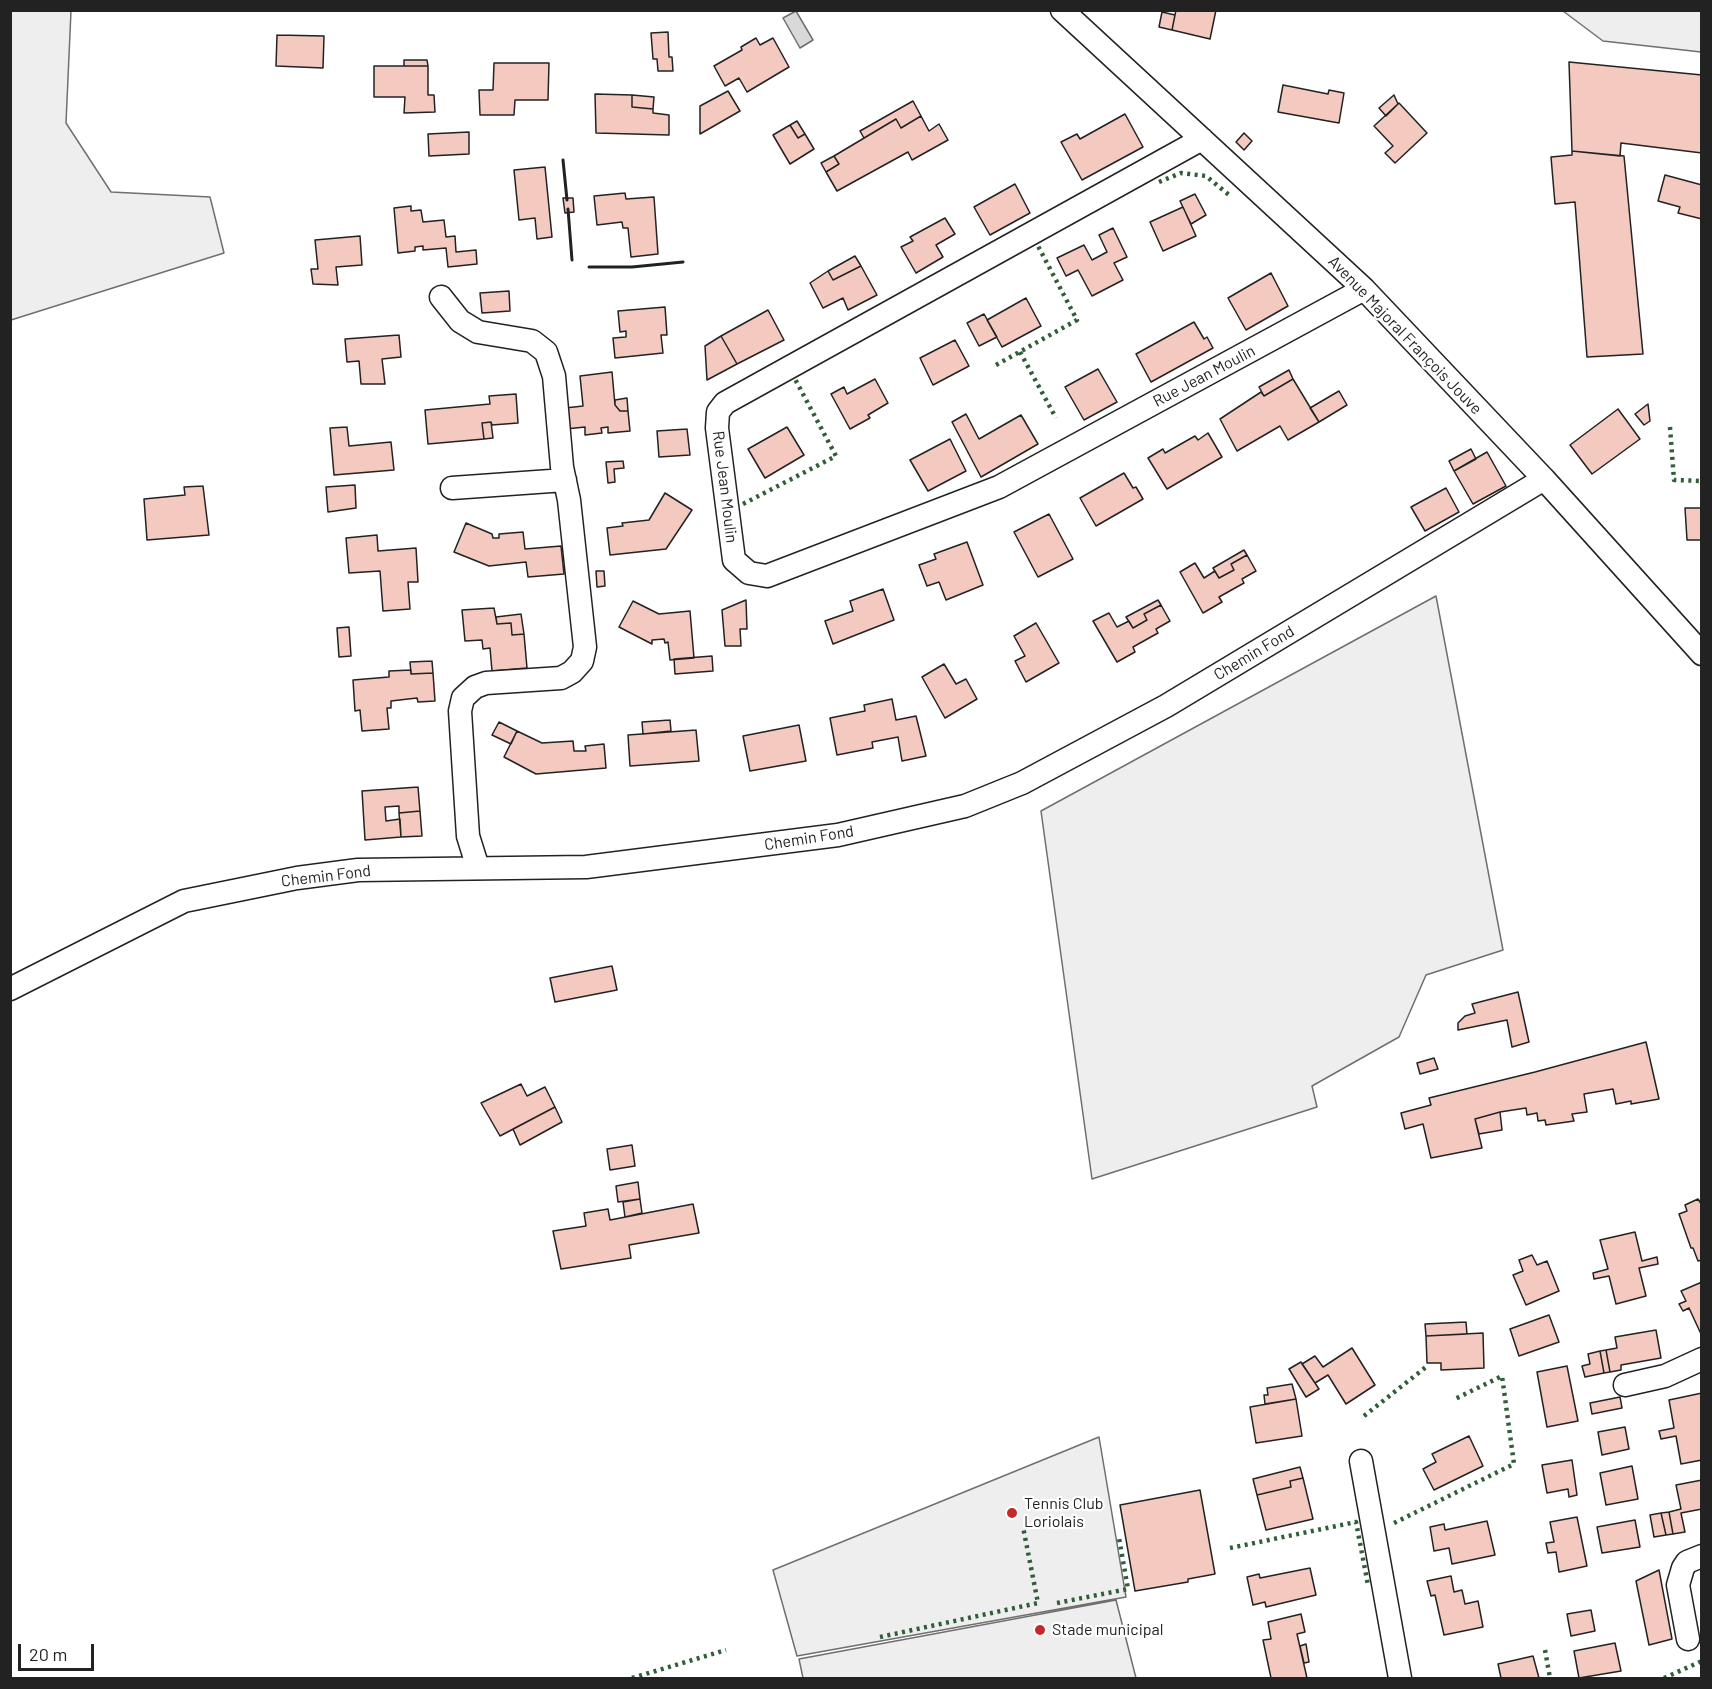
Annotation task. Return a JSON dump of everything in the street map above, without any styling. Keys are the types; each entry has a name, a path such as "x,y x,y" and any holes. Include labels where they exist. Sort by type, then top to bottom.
{"street":[{"name":"Avenue Majoral François Jouve","path":"1062,10 1364,289 1544,479 1701,654"},
{"name":"Rue Jean Moulin","path":"1202,139 725,403 718,412 717,428 734,560 749,573 766,576 999,487 1364,289"},
{"path":"441,297 460,321 478,332 532,341 546,352 554,376 562,467 569,500 585,647 582,661 572,672 561,678 486,683 475,687 463,698 460,711 468,836 478,868"},
{"name":"Chemin Fond","path":"10,989 184,901 297,878 358,870 586,867 826,837 965,806 1022,783 1166,706 1544,479"},
{"path":"452,488 565,480"},
{"path":"1625,1385 1665,1376 1701,1359"},
{"path":"1361,1461 1400,1678"},
{"path":"1688,1639 1678,1585 1687,1562 1701,1556"}],"shaded area":[{"path":"11,10 71,11 66,123 111,192 210,197 224,253 11,320"},
{"path":"796,11 813,40 800,48 783,18"},
{"path":"1563,11 1701,11 1701,52 1603,41"},
{"path":"1436,596 1503,950 1426,975 1399,1037 1312,1086 1317,1107 1092,1179 1041,811"},
{"name":"Tennis Club Loriolais","path":"1099,1437 1126,1597 797,1656 773,1570"},
{"name":"Stade municipal","path":"1116,1600 1136,1678 803,1678 799,1659"}],"building":[{"path":"1176,10 1216,10 1210,39 1172,30"},
{"path":"1162,12 1175,15 1172,30 1159,27"},
{"path":"668,32 669,57 672,57 673,71 658,71 657,59 653,59 651,33"},
{"path":"277,35 324,36 323,68 276,66"},
{"path":"756,38 760,45 773,38 789,67 747,92 739,78 725,86 714,66 742,50 741,47"},
{"path":"404,60 427,60 428,66 404,66"},
{"path":"1569,62 1702,75 1702,153 1621,143 1620,156 1572,151"},
{"path":"494,63 549,63 548,100 515,100 514,115 480,115 479,90 493,90"},
{"path":"374,66 428,66 428,95 434,95 435,112 404,113 405,97 374,97"},
{"path":"1283,85 1328,94 1329,90 1344,93 1339,123 1278,112"},
{"path":"728,91 740,111 700,134 700,106"},
{"path":"595,94 632,95 632,107 653,109 653,113 669,115 669,135 596,133"},
{"path":"632,95 654,97 653,109 632,107"},
{"path":"1394,95 1398,104 1386,116 1379,108"},
{"path":"913,101 921,116 901,128 896,119 864,138 860,131"},
{"path":"1399,103 1427,133 1395,163 1385,153 1393,146 1374,126"},
{"path":"1125,114 1143,147 1082,180 1061,142 1077,134 1080,139"},
{"path":"921,116 929,131 939,124 948,140 912,160 908,152 837,191 826,172 839,164 834,156 896,119 901,128"},
{"path":"797,121 805,134 798,138 790,125"},
{"path":"790,125 798,138 805,134 814,149 790,164 773,135"},
{"path":"469,132 469,154 429,156 428,134"},
{"path":"1244,133 1252,141 1244,150 1236,142"},
{"path":"1572,151 1624,156 1643,354 1587,357 1575,202 1555,204 1551,157 1572,155"},
{"path":"834,156 839,164 826,172 821,163"},
{"path":"545,167 552,237 537,239 535,218 519,220 514,170"},
{"path":"1665,175 1702,185 1702,219 1678,213 1680,207 1658,201"},
{"path":"1015,184 1030,213 990,235 974,207"},
{"path":"625,193 626,199 654,197 658,254 631,257 628,228 623,228 622,222 597,225 594,196"},
{"path":"1195,194 1206,215 1191,224 1180,201"},
{"path":"563,198 573,198 574,212 565,213"},
{"path":"411,206 411,211 421,210 423,222 444,220 446,237 455,236 456,252 476,250 477,264 448,267 446,248 423,250 423,246 415,247 415,251 398,253 394,208"},
{"path":"1183,207 1196,236 1163,251 1150,222"},
{"path":"945,218 955,234 936,245 943,257 916,273 901,247 913,241 910,237"},
{"path":"1113,228 1127,257 1114,263 1123,280 1092,296 1078,270 1066,276 1057,258 1084,245 1092,260 1107,252 1099,235"},
{"path":"360,236 362,265 336,267 338,285 313,284 311,269 318,269 315,240"},
{"path":"855,256 861,266 833,280 828,271"},
{"path":"861,266 877,295 848,310 843,298 823,308 810,283 828,271 833,280"},
{"path":"1271,273 1288,306 1246,330 1228,298"},
{"path":"509,291 510,311 482,313 480,293"},
{"path":"1026,298 1041,326 1002,347 987,320"},
{"path":"665,307 667,335 661,335 663,353 615,358 613,338 626,337 626,331 620,332 618,311"},
{"path":"768,310 784,340 737,364 721,336"},
{"path":"984,314 997,337 979,346 967,323"},
{"path":"1194,322 1204,339 1207,337 1213,348 1151,382 1136,354"},
{"path":"399,335 401,357 382,359 385,384 361,384 359,361 347,362 345,339"},
{"path":"721,336 737,364 707,380 705,346"},
{"path":"955,340 969,366 933,385 920,358"},
{"path":"1098,369 1117,402 1084,420 1065,387"},
{"path":"1289,370 1293,379 1264,396 1259,387"},
{"path":"612,372 615,405 620,411 628,411 630,431 608,433 608,427 601,428 602,433 585,435 585,427 566,429 565,408 583,406 580,376"},
{"path":"875,379 888,403 868,415 870,418 850,429 831,394 844,387 847,394"},
{"path":"1293,379 1319,422 1288,440 1280,426 1237,451 1220,419 1261,392 1264,396"},
{"path":"1339,391 1347,405 1319,422 1310,408"},
{"path":"516,394 518,423 492,425 491,422 482,423 484,439 428,444 425,410 490,404 489,396"},
{"path":"627,398 628,411 620,411 615,405 615,400"},
{"path":"1648,404 1650,421 1644,425 1635,414"},
{"path":"1618,409 1640,439 1592,474 1570,445"},
{"path":"966,414 979,439 1021,415 1038,444 981,477 952,422"},
{"path":"491,422 493,438 484,439 482,423"},
{"path":"347,427 349,446 391,442 394,470 334,475 330,428"},
{"path":"787,427 804,455 765,478 748,449"},
{"path":"687,429 690,455 659,457 657,431"},
{"path":"1208,433 1222,457 1167,489 1148,458 1163,449 1165,453 1195,436 1198,440"},
{"path":"950,439 966,471 928,491 910,460"},
{"path":"1471,449 1476,459 1454,471 1449,461"},
{"path":"1487,452 1506,486 1473,504 1454,471"},
{"path":"623,461 624,468 614,469 615,482 608,483 606,462"},
{"path":"1124,473 1143,499 1096,526 1080,498"},
{"path":"355,485 356,508 328,512 326,487"},
{"path":"203,486 209,535 147,540 144,499 185,495 184,487"},
{"path":"1446,488 1459,512 1425,531 1411,507"},
{"path":"665,493 692,510 666,549 610,555 607,528 623,526 622,523 649,520"},
{"path":"1685,508 1702,508 1702,540 1687,540"},
{"path":"1049,514 1073,559 1038,577 1014,532"},
{"path":"466,523 492,534 493,538 499,538 499,534 523,532 525,549 561,546 564,574 528,577 526,562 489,566 454,552"},
{"path":"377,535 378,551 416,548 418,582 408,582 410,609 383,611 380,571 349,573 346,538"},
{"path":"967,542 983,585 946,600 939,582 927,586 919,565 936,559 934,554"},
{"path":"1244,550 1247,555 1231,564 1234,570 1219,578 1213,568"},
{"path":"1247,555 1256,571 1242,579 1244,583 1219,597 1222,602 1203,613 1180,572 1195,563 1204,578 1215,571 1219,578 1234,570 1231,564"},
{"path":"596,571 604,571 605,586 597,587"},
{"path":"883,589 894,620 833,644 825,621 853,611 850,601"},
{"path":"746,600 747,629 740,629 741,646 725,646 722,610"},
{"path":"1158,600 1161,605 1144,614 1147,620 1133,628 1126,617"},
{"path":"633,601 659,614 690,611 694,658 670,660 668,642 665,643 664,639 652,640 652,644 619,627"},
{"path":"1161,605 1170,621 1156,629 1158,633 1133,647 1135,652 1117,662 1093,621 1109,613 1117,627 1129,621 1133,628 1147,620 1144,614"},
{"path":"494,608 497,624 511,623 512,635 524,634 527,668 492,671 490,648 483,649 482,640 465,641 462,610"},
{"path":"521,614 524,634 512,635 511,623 497,624 496,617"},
{"path":"1036,623 1059,663 1026,682 1015,661 1025,656 1014,636"},
{"path":"349,627 351,656 339,657 337,628"},
{"path":"712,656 713,671 675,674 674,659"},
{"path":"432,661 433,673 411,674 410,662"},
{"path":"944,664 956,684 966,679 977,699 945,718 922,677"},
{"path":"411,670 411,674 433,673 435,701 418,702 417,698 391,701 391,708 387,708 389,729 362,731 360,710 355,711 353,680 389,677 389,671"},
{"path":"892,699 896,720 916,716 926,756 902,761 898,737 872,742 873,748 837,755 830,718 865,711 864,705"},
{"path":"670,720 671,731 643,734 642,722"},
{"path":"499,722 517,731 511,744 492,735"},
{"path":"799,725 806,761 750,771 743,736"},
{"path":"696,730 699,761 630,766 628,735"},
{"path":"517,731 542,743 573,741 574,751 586,751 585,746 604,744 606,768 536,774 504,757"},
{"path":"418,787 420,811 399,813 399,806 385,807 386,821 400,819 401,837 365,840 362,791"},
{"path":"420,811 422,836 401,837 399,813"},
{"path":"612,966 617,990 555,1002 550,978"},
{"path":"1518,992 1529,1042 1512,1047 1507,1020 1458,1030 1458,1023 1465,1016 1475,1013 1472,1004"},
{"path":"1646,1042 1659,1099 1616,1104 1613,1089 1584,1094 1587,1112 1572,1114 1574,1121 1546,1125 1545,1120 1538,1121 1537,1113 1527,1115 1526,1108 1500,1112 1475,1119 1482,1148 1431,1158 1423,1124 1405,1129 1401,1113 1431,1105 1429,1098"},
{"path":"1434,1058 1438,1069 1420,1074 1417,1063"},
{"path":"521,1084 527,1096 545,1087 555,1107 500,1136 481,1103"},
{"path":"555,1107 562,1122 520,1145 513,1129"},
{"path":"1500,1112 1502,1130 1479,1134 1475,1119"},
{"path":"632,1145 635,1166 610,1170 607,1149"},
{"path":"638,1182 640,1199 618,1202 616,1186"},
{"path":"640,1199 642,1213 625,1217 623,1202"},
{"path":"1698,1199 1702,1205 1702,1260 1698,1261 1679,1214 1687,1211 1685,1205"},
{"path":"693,1204 699,1233 629,1245 631,1258 561,1269 553,1231 586,1226 584,1213 608,1209 610,1220"},
{"path":"1635,1232 1642,1261 1657,1257 1658,1264 1639,1268 1646,1296 1616,1304 1609,1276 1594,1279 1593,1273 1608,1269 1600,1240"},
{"path":"1532,1255 1537,1265 1547,1261 1559,1291 1526,1305 1513,1275 1523,1271 1519,1260"},
{"path":"1702,1282 1701,1334 1689,1308 1683,1311 1679,1304 1686,1301 1681,1291"},
{"path":"1549,1315 1559,1342 1519,1356 1510,1329"},
{"path":"1466,1322 1467,1334 1426,1336 1425,1324"},
{"path":"1656,1330 1661,1358 1621,1365 1621,1370 1610,1372 1606,1350 1617,1348 1615,1337"},
{"path":"1483,1333 1484,1368 1441,1370 1441,1363 1427,1363 1426,1336"},
{"path":"1352,1348 1375,1385 1346,1404 1328,1375 1315,1383 1302,1364 1315,1356 1323,1367"},
{"path":"1606,1350 1610,1372 1604,1373 1600,1351"},
{"path":"1600,1351 1604,1373 1585,1377 1582,1366 1590,1364 1588,1354"},
{"path":"1301,1362 1319,1389 1306,1397 1289,1369"},
{"path":"1567,1366 1578,1421 1547,1427 1537,1372"},
{"path":"1292,1384 1296,1399 1265,1404 1264,1395 1268,1395 1267,1388"},
{"path":"1702,1393 1702,1460 1681,1464 1676,1436 1661,1439 1659,1431 1674,1428 1669,1400"},
{"path":"1620,1397 1622,1408 1592,1414 1590,1403"},
{"path":"1296,1399 1302,1436 1256,1443 1250,1407"},
{"path":"1625,1427 1629,1449 1602,1455 1598,1432"},
{"path":"1469,1436 1483,1466 1434,1490 1423,1469 1436,1462 1432,1454"},
{"path":"1572,1460 1577,1495 1569,1497 1568,1489 1547,1493 1542,1465"},
{"path":"1632,1466 1638,1499 1606,1505 1600,1473"},
{"path":"1300,1467 1303,1478 1290,1481 1291,1487 1257,1495 1253,1479"},
{"path":"1303,1478 1313,1519 1266,1530 1257,1495 1291,1487 1290,1481"},
{"path":"1702,1480 1702,1509 1681,1513 1685,1532 1673,1534 1669,1512 1681,1509 1676,1485"},
{"path":"1200,1490 1215,1574 1188,1579 1188,1582 1135,1591 1120,1505"},
{"path":"1669,1512 1673,1534 1666,1535 1661,1513"},
{"path":"1661,1513 1666,1535 1654,1537 1650,1515"},
{"path":"1577,1517 1587,1566 1559,1572 1556,1552 1548,1553 1546,1543 1554,1542 1550,1522"},
{"path":"1635,1520 1640,1547 1602,1553 1597,1527"},
{"path":"1487,1521 1495,1555 1452,1564 1449,1548 1434,1551 1430,1527 1444,1524 1445,1530"},
{"path":"1310,1568 1316,1595 1266,1607 1265,1602 1253,1605 1247,1577 1259,1574 1260,1578"},
{"path":"1659,1570 1672,1639 1649,1645 1636,1581"},
{"path":"1451,1576 1454,1592 1462,1590 1465,1604 1478,1601 1483,1627 1444,1635 1435,1595 1431,1596 1427,1581"},
{"path":"1591,1610 1595,1631 1571,1636 1567,1614"},
{"path":"1301,1614 1305,1632 1297,1634 1307,1678 1271,1678 1263,1640 1271,1639 1268,1622"},
{"path":"1615,1643 1621,1671 1579,1678 1574,1651"},
{"path":"1306,1644 1309,1662 1304,1663 1300,1646"},
{"path":"1533,1656 1539,1678 1501,1678 1498,1664"}],"hedge":[{"path":"1159,182 1181,173 1206,176 1229,195"},
{"path":"996,365 1077,320 1038,246"},
{"path":"1020,352 1056,418"},
{"path":"743,504 836,456 795,379"},
{"path":"1670,427 1674,480 1702,481"},
{"path":"1364,1416 1426,1367"},
{"path":"1394,1523 1514,1464 1502,1376 1455,1399"},
{"path":"1230,1548 1356,1522 1368,1585"},
{"path":"880,1637 1038,1603 1023,1527"},
{"path":"1057,1603 1128,1589 1119,1538"},
{"path":"632,1678 726,1650"},
{"path":"1545,1650 1550,1678"},
{"path":"1664,1678 1702,1661"}],"wall":[{"path":"563,160 567,200"},
{"path":"568,209 572,260"},
{"path":"589,267 632,267 683,262"}],"place":[{"name":"Tennis Club Loriolais","path":"1012,1513"},
{"name":"Stade municipal","path":"1040,1630"}]}
